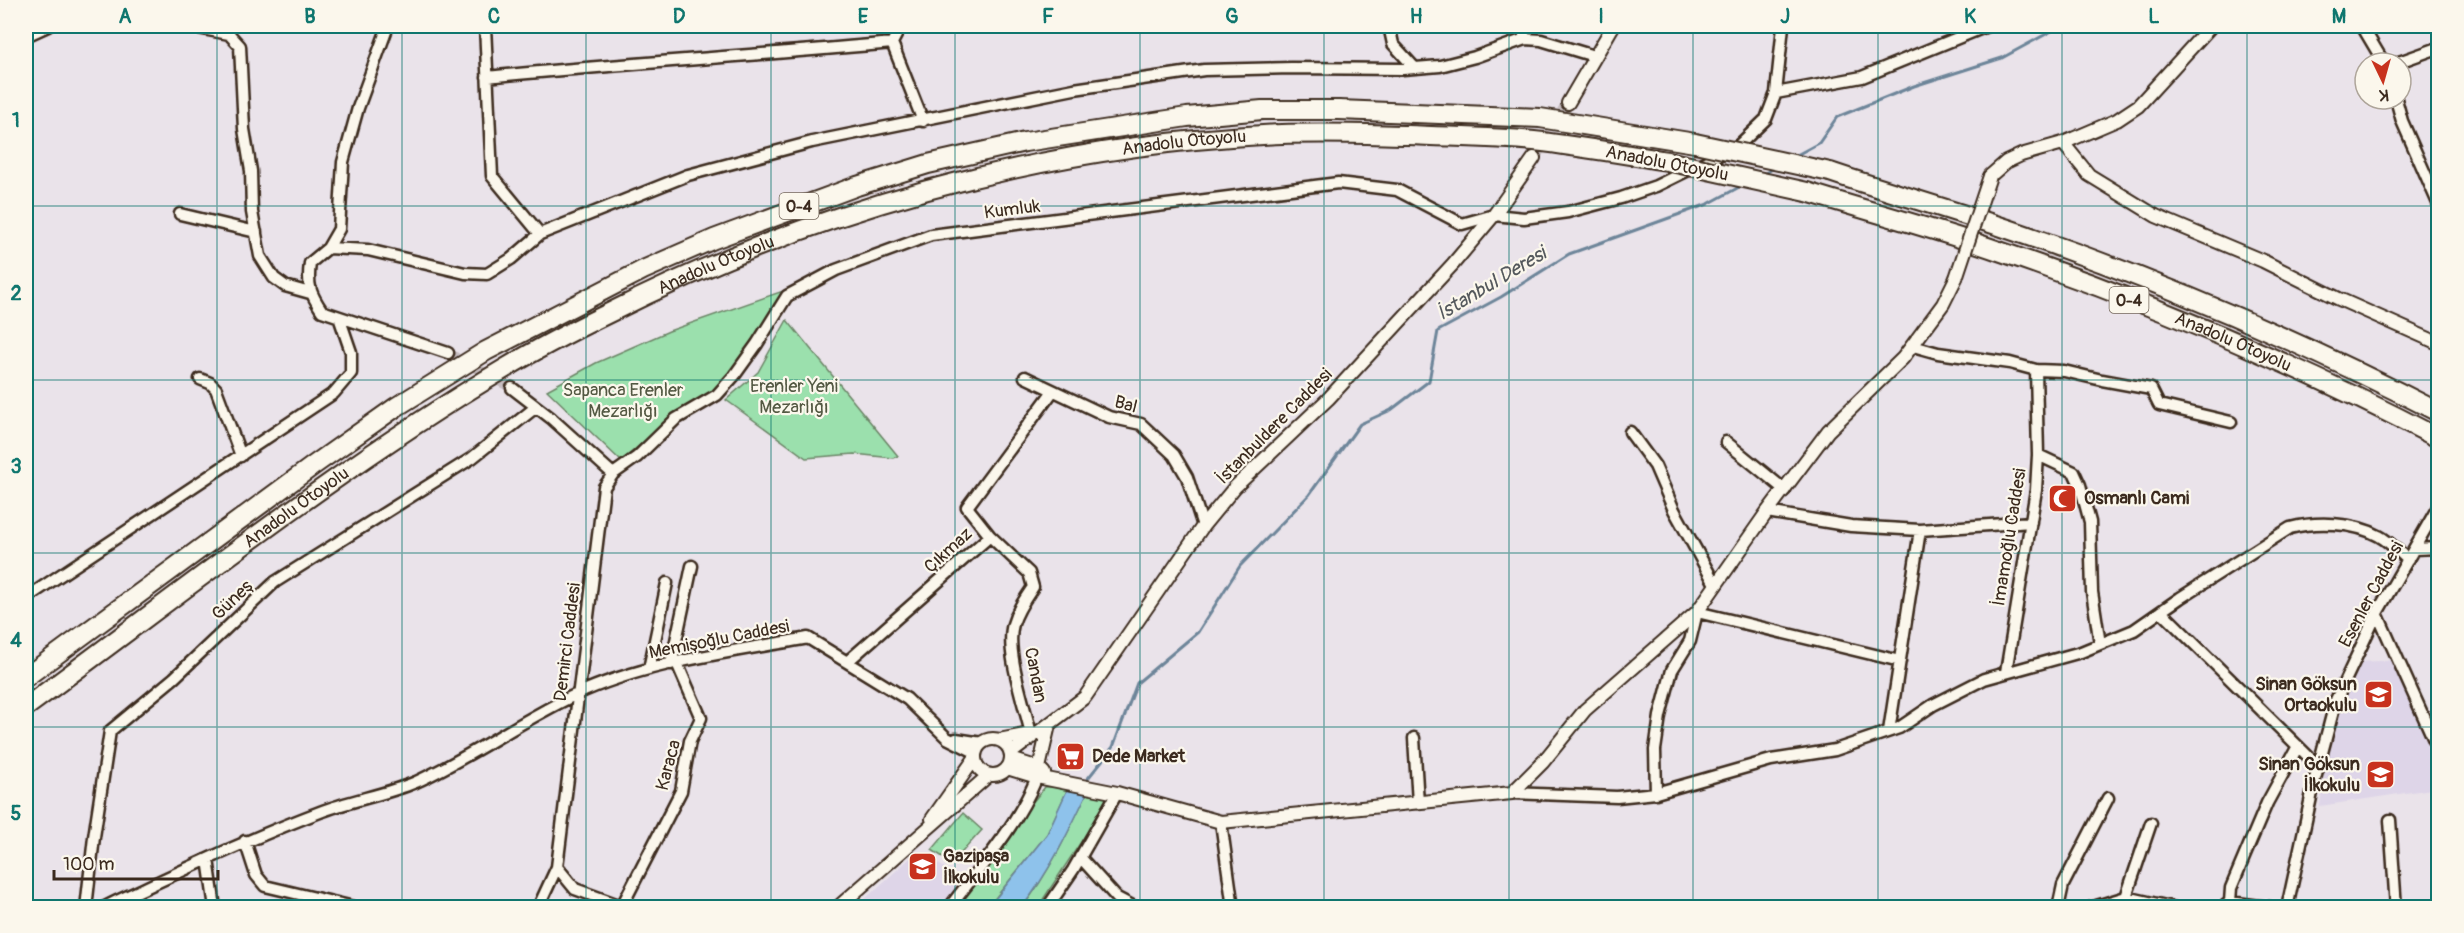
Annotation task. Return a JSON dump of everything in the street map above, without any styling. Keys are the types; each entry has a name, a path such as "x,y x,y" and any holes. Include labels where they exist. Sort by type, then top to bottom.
{"highway":[{"name":"Anadolu Otoyolu","path":"26,677 396,407 486,351 643,270 787,210 928,164 1025,142 1187,117 1262,110 1372,111 1540,118 1695,143 1830,172 2007,229 2207,305 2370,377 2439,412"},
{"name":"Anadolu Otoyolu","path":"26,707 406,430 506,367 652,291 744,252 863,208 1030,165 1114,150 1263,135 1340,133 1534,141 1667,161 1807,192 1997,250 2215,334 2364,399 2439,438"},
{"path":"2364,399 2439,445"}],"street":[{"path":"26,36 48,26"},
{"path":"187,26 229,34 240,46 244,129 251,171 252,212 260,256 274,278 285,286 310,293"},
{"path":"388,26 358,108 343,162 339,229 328,248 310,263 308,275 310,293 322,311 448,353"},
{"path":"486,26 486,77 492,176 540,234"},
{"path":"901,26 892,43 923,121"},
{"path":"1389,26 1393,44 1414,67"},
{"path":"1522,26 1525,39"},
{"path":"1568,103 1613,26"},
{"path":"1494,215 1524,218 1568,212 1621,198 1656,186 1739,145 1766,119 1776,93 1783,26"},
{"path":"1776,93 1862,77 1987,26"},
{"path":"1512,793 1544,762 1585,710 1697,612 1767,512 1828,431 1913,346 1943,304 1956,278 1990,176 2006,162 2117,120 2138,106 2211,26"},
{"path":"2362,26 2377,51"},
{"path":"328,248 368,250 465,273 487,274 511,259 540,234 688,175 812,142 1074,89 1204,70 1403,69 1440,66 1475,57 1525,39 1541,40 1594,56"},
{"path":"486,77 600,65 892,43"},
{"path":"2413,57 2439,48"},
{"path":"2399,111 2439,203"},
{"path":"2063,142 2089,175 2156,216 2263,261 2339,299 2439,343"},
{"name":"İstanbuldere Caddesi","path":"1010,760 1085,697 1203,526 1235,487 1328,399 1453,264 1494,215 1534,158"},
{"name":"Kumluk","path":"613,474 637,457 676,419 717,395 757,344 787,296 836,270 931,235 1338,183 1397,190 1462,224 1494,215"},
{"path":"180,214 256,232"},
{"path":"26,598 334,393 351,373 351,352 339,317"},
{"path":"1913,346 1938,353 2010,363 2036,370 2064,370 2151,389 2159,405 2231,422"},
{"name":"İmamoğlu Caddesi","path":"2006,672 2031,522 2038,455 2036,370"},
{"name":"Bal","path":"1025,377 1109,417 1141,424 1174,456 1186,477 1203,526"},
{"path":"200,379 216,388 241,456"},
{"path":"512,387 551,418 613,474"},
{"name":"Çıkmaz","path":"847,662 990,536 967,507 1053,391"},
{"name":"Güneş","path":"86,908 110,732 174,678 275,582 472,458 536,407"},
{"path":"1630,432 1655,466 1674,510 1715,584"},
{"path":"1726,442 1785,490"},
{"path":"2038,455 2073,472 2080,485 2090,522 2092,592 2100,644"},
{"name":"Demirci Caddesi","path":"538,908 556,867 604,486 613,474"},
{"name":"Esenler Caddesi","path":"2287,908 2336,700 2377,613 2439,507"},
{"path":"1767,512 1851,526 1920,531 2031,522"},
{"path":"921,834 977,751 987,740 999,740 1004,743 1010,760 1042,774 1221,822 1512,793 1617,797 1656,793 1771,760 1835,750 1899,728 1933,705 1974,684 2006,672 2081,652 2134,630 2290,528 2311,523 2348,526 2378,535 2408,560"},
{"path":"1889,731 1920,531"},
{"name":"Candan","path":"990,536 1029,573 1033,587 1019,608 1012,627 1014,667 1031,734"},
{"path":"2414,549 2439,548"},
{"path":"674,664 692,566"},
{"path":"649,669 667,583"},
{"path":"2161,611 2319,766"},
{"path":"1697,612 1900,660"},
{"path":"1656,793 1655,750 1660,716 1672,670 1690,641 1697,612"},
{"path":"2377,613 2439,749"},
{"name":"Memişoğlu Caddesi","path":"104,908 117,904 245,841 323,811 413,783 455,763 517,725 576,694 649,669 808,638 907,699 947,738 977,751"},
{"name":"Karaca","path":"625,907 681,791 690,741 701,718 674,664"},
{"path":"949,908 989,860 1042,774 1049,725"},
{"name":"İstanbuldere Caddesi","path":"999,740 1031,734 1049,725"},
{"path":"1414,738 1418,803"},
{"path":"2275,908 2226,905 2267,803 2298,746"},
{"path":"977,751 979,769 989,775"},
{"path":"837,908 989,775 1001,773 1010,760"},
{"path":"1047,908 1117,793"},
{"path":"2058,908 2063,885 2108,798"},
{"path":"2390,820 2396,908"},
{"path":"1221,822 1233,908"},
{"path":"2126,897 2151,823"},
{"path":"245,841 256,875 265,886 358,908"},
{"path":"1080,856 1118,898 1136,908"},
{"path":"208,859 215,908"},
{"path":"556,867 574,889 625,907"},
{"path":"2090,908 2126,897 2175,908"}],"shaded area":[{"path":"2397,660 2425,722 2438,761 2438,788 2320,806 2328,742 2354,666 2359,662"},
{"name":"Gazipaşa İlkokulu","path":"918,851 964,880 943,907 855,908"}],"green space":[{"name":"Sapanca Erenler Mezarlığı","path":"783,291 753,344 714,392 668,421 621,461 547,390 596,363 669,331"},
{"name":"Erenler Yeni Mezarlığı","path":"787,320 898,456 893,458 854,454 806,458 726,400 758,372"},
{"path":"1069,786 1047,834 988,907 946,908 1045,787"},
{"path":"1088,791 1110,798 1038,907 1022,908 1050,866"},
{"path":"963,813 982,830 952,863 932,850"}],"water":[{"path":"1069,786 1088,791 1041,880 1022,907 988,908 1047,834"}],"waterway":[{"name":"İstanbul Deresi","path":"1793,157 1819,143 1837,117 1914,86 2002,58 2061,26"},
{"name":"İstanbul Deresi","path":"1762,175 1774,168"},
{"name":"İstanbul Deresi","path":"1085,782 1113,747 1137,683 1198,632 1240,566 1309,495 1360,424 1391,410 1429,381 1438,331 1501,297 1569,254 1708,204 1743,185"}],"tunnel":[{"path":"1534,158 1568,103"},
{"path":"448,353 512,388"}],"place":[{"name":"Osmanlı Cami","path":"2063,498"},
{"name":"Sinan Göksun Ortaokulu","path":"2378,694"},
{"name":"Dede Market","path":"1071,756"},
{"name":"Sinan Göksun İlkokulu","path":"2381,774"},
{"name":"Gazipaşa İlkokulu","path":"922,866"}]}
